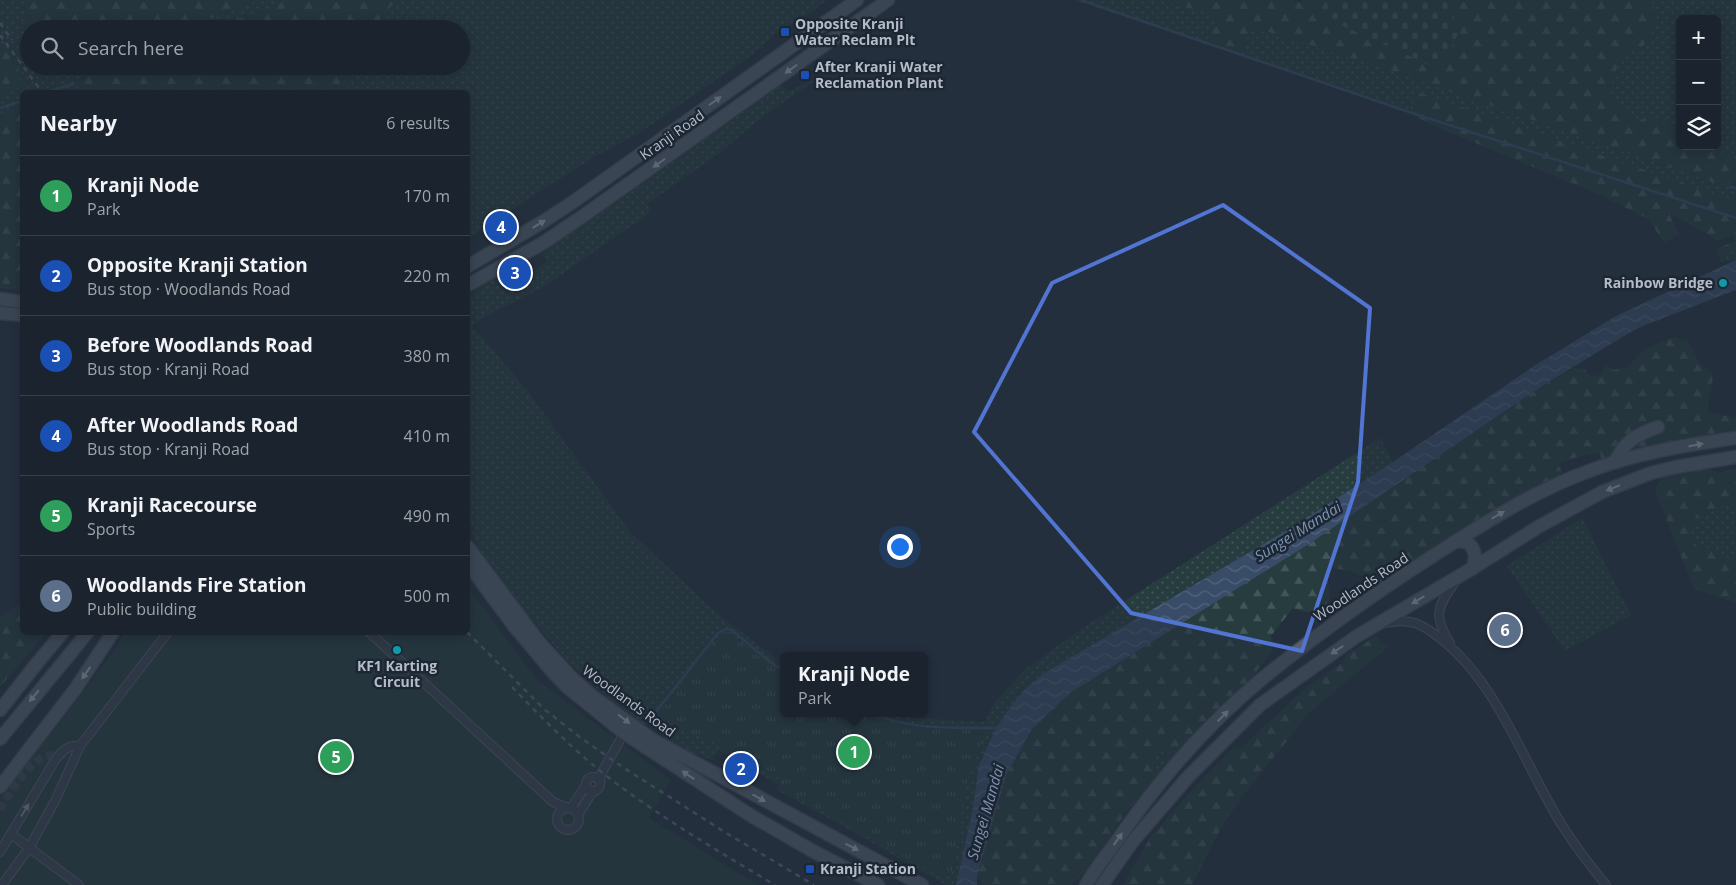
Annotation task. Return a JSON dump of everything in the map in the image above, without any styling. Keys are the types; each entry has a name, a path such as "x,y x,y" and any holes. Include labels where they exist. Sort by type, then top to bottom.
{"main road":[{"name":"Kranji Road","path":"470,265 573,202 857,0"},
{"name":"Kranji Road","path":"470,284 543,243 575,222 888,0"},
{"path":"0,300 20,302"},
{"path":"0,313 20,315"},
{"path":"1616,462 1619,454 1630,439 1658,427"},
{"name":"Woodlands Road","path":"1085,883 1132,818 1176,764 1224,714 1262,679 1342,616 1457,541 1523,501 1588,471 1647,454 1736,438"},
{"path":"1102,885 1138,835 1188,777 1260,705 1357,636 1473,568 1538,527 1602,492 1676,467 1736,457"},
{"path":"1457,541 1467,542 1474,549 1476,556 1473,568"},
{"name":"Woodlands Road","path":"470,550 510,605 573,679 653,740 922,885"},
{"name":"Woodlands Road","path":"470,567 514,626 550,669 567,687 624,733 750,815 878,885"},
{"path":"0,710 60,635"},
{"path":"0,739 86,635"},
{"path":"0,787 76,688 111,635"}],"street":[{"path":"1458,577 1447,593 1439,611 1440,628 1452,647 1472,670 1494,701 1557,817 1580,853 1606,885"},
{"path":"1378,624 1402,620 1414,622 1423,626 1452,647"},
{"path":"2,885 29,848 80,746 166,635"},
{"path":"372,635 552,802 569,808 578,815"},
{"path":"552,802 561,826 570,829 577,824 578,815 592,791 600,785 601,774 624,733"},
{"path":"0,852 62,750 80,746"},
{"path":"558,816 562,810 569,808 586,785 588,779 601,774"},
{"path":"592,777 599,780 600,785"},
{"path":"586,785 592,791"},
{"path":"11,834 78,884"},
{"path":"68,885 78,884"}],"highlighted area":[{"path":"1223,205 1370,308 1358,482 1302,651 1131,613 974,432 1052,283"}],"green space":[{"path":"0,0 26,0 22,20 20,20 20,71 0,43"},
{"path":"26,0 261,0 207,20 22,20"},
{"path":"261,0 290,0 236,20 207,20"},
{"path":"290,0 400,0 391,6 380,20 236,20"},
{"path":"400,0 827,0 774,35 752,55 641,132 594,157 470,238 470,90 347,90 351,75 470,75 470,20 380,20 391,6"},
{"path":"1074,0 1164,0 1216,16 1216,20 1211,35 1202,43"},
{"path":"1164,0 1292,0 1301,3 1302,0 1652,0 1657,19 1651,37 1642,47 1622,54 1618,59 1608,95 1627,116 1637,122 1650,115 1673,124 1674,133 1676,134 1676,150 1706,150 1716,154 1730,152 1736,156 1736,180 1734,183 1736,190 1367,63 1249,26 1246,47 1240,56 1202,43 1212,32 1215,16"},
{"path":"1323,0 1448,0 1459,32 1440,70 1332,21"},
{"path":"1652,0 1736,0 1736,156 1730,152 1716,154 1706,150 1721,150 1721,15 1676,15 1676,134 1650,115 1637,122 1627,116 1608,95 1617,67 1617,59 1622,54 1642,47 1657,19"},
{"path":"1248,26 1367,63 1736,190 1736,219 1731,206 1734,201 1417,92 1409,113 1240,56 1246,47"},
{"path":"0,43 20,71 20,75 23,75 29,84 0,94"},
{"path":"23,75 88,75 75,80 81,90 20,90 20,107 0,114 0,94 29,83"},
{"path":"89,75 351,75 347,90 81,90 74,81"},
{"path":"820,77 760,119 717,155 647,204 651,212 542,288 489,314 472,326 527,390 631,533 719,615 780,661 780,717 908,717 985,722 995,702 1026,669 1084,627 1380,438 1393,462 1294,526 1044,673 1026,688 996,728 979,765 972,813 956,885 946,885 777,790 779,785 719,750 713,760 673,746 664,740 663,726 657,724 644,725 612,701 568,662 529,616 479,549 472,533 474,530 470,525 470,297 480,287 492,280 508,274 511,283 536,270 547,261 543,254 555,243 780,86 790,91"},
{"path":"1417,92 1735,201 1731,206 1736,219 1736,249 1718,254 1716,249 1735,241 1733,235 1716,241 1711,236 1671,214 1670,216 1679,235 1664,242 1648,219 1596,193 1444,130 1409,113"},
{"path":"20,107 20,290 0,288 0,114"},
{"path":"1736,249 1736,259 1721,262 1718,254"},
{"path":"1674,337 1687,340 1699,362 1711,372 1713,377 1707,412 1736,418 1736,434 1602,464 1600,453 1589,454 1558,464 1562,472 1560,478 1381,584 1352,572 1334,568 1326,574 1330,592 1329,603 1312,612 1293,608 1271,636 1272,651 1244,688 1223,711 1214,712 1204,722 1206,728 1169,764 1161,747 1151,756 1157,776 1126,812 1090,867 1071,885 983,885 977,876 1006,775 1032,728 1070,693 1309,544 1542,386 1574,368 1584,369 1591,376 1601,375 1606,365 1613,370 1628,367 1645,349"},
{"path":"1707,468 1717,473 1736,469 1736,506 1723,505 1694,519 1689,534 1699,550 1712,547 1736,564 1736,603 1694,589 1655,491 1662,478"},
{"path":"1723,505 1736,506 1736,564 1712,547 1699,550 1689,534 1694,519"},
{"path":"1582,518 1631,615 1565,651 1507,566"},
{"path":"470,591 537,680 671,780 649,818 758,885 0,885 0,794 50,735 117,647 122,635 470,635"},
{"path":"20,604 20,635 44,635 0,687 0,618"},
{"path":"729,632 773,668 780,671 780,717 872,717 881,722 922,728 987,730 969,772 951,877 931,872 792,794 780,779 718,744 673,724 659,714 721,633"},
{"path":"1376,636 1386,646 1389,646 1310,712 1242,797 1222,826 1192,885 1123,885 1151,836 1234,747 1241,748 1309,685 1345,661 1346,655"},
{"path":"1161,747 1169,764 1157,776 1151,756"}],"water":[{"name":"Sungei Mandai","path":"1736,260 1736,290 1629,333 1542,386 1309,544 1070,693 1032,729 1006,775 977,876 977,885 956,885 972,813 979,765 996,728 1011,706 1026,688 1044,673 1294,526 1393,462 1534,366 1616,316"}],"waterway":[{"path":"1081,0 1406,111 1736,218"},
{"path":"54,90 73,84"},
{"path":"0,108 20,102"},
{"path":"1730,187 1736,188"},
{"path":"655,713 718,633 726,629 732,630 780,668"},
{"path":"881,717 900,723 934,727 998,728"}],"tunnel":[{"path":"0,810 17,783 34,763 47,756 71,753"}],"railway":[{"path":"0,23 12,40"},
{"path":"0,35 20,62"},
{"path":"29,75 41,90"},
{"path":"470,635 544,709 581,738 624,768 723,831 814,885"},
{"path":"512,687 575,750 617,784 714,849 775,885"}],"place":[{"name":"Opposite Kranji Water Reclam Plt","path":"785,32"},
{"name":"After Kranji Water Reclamation Plant","path":"805,75"},
{"name":"After Woodlands Road","path":"501,227"},
{"name":"Before Woodlands Road","path":"515,273"},
{"name":"Rainbow Bridge","path":"1723,283"},
{"name":"Woodlands Fire Station","path":"1505,630"},
{"name":"KF1 Karting Circuit","path":"397,650"},
{"name":"Kranji Node","path":"854,752"},
{"name":"Kranji Racecourse","path":"336,757"},
{"name":"Opposite Kranji Station","path":"741,769"},
{"name":"Kranji Station","path":"810,869"}]}
